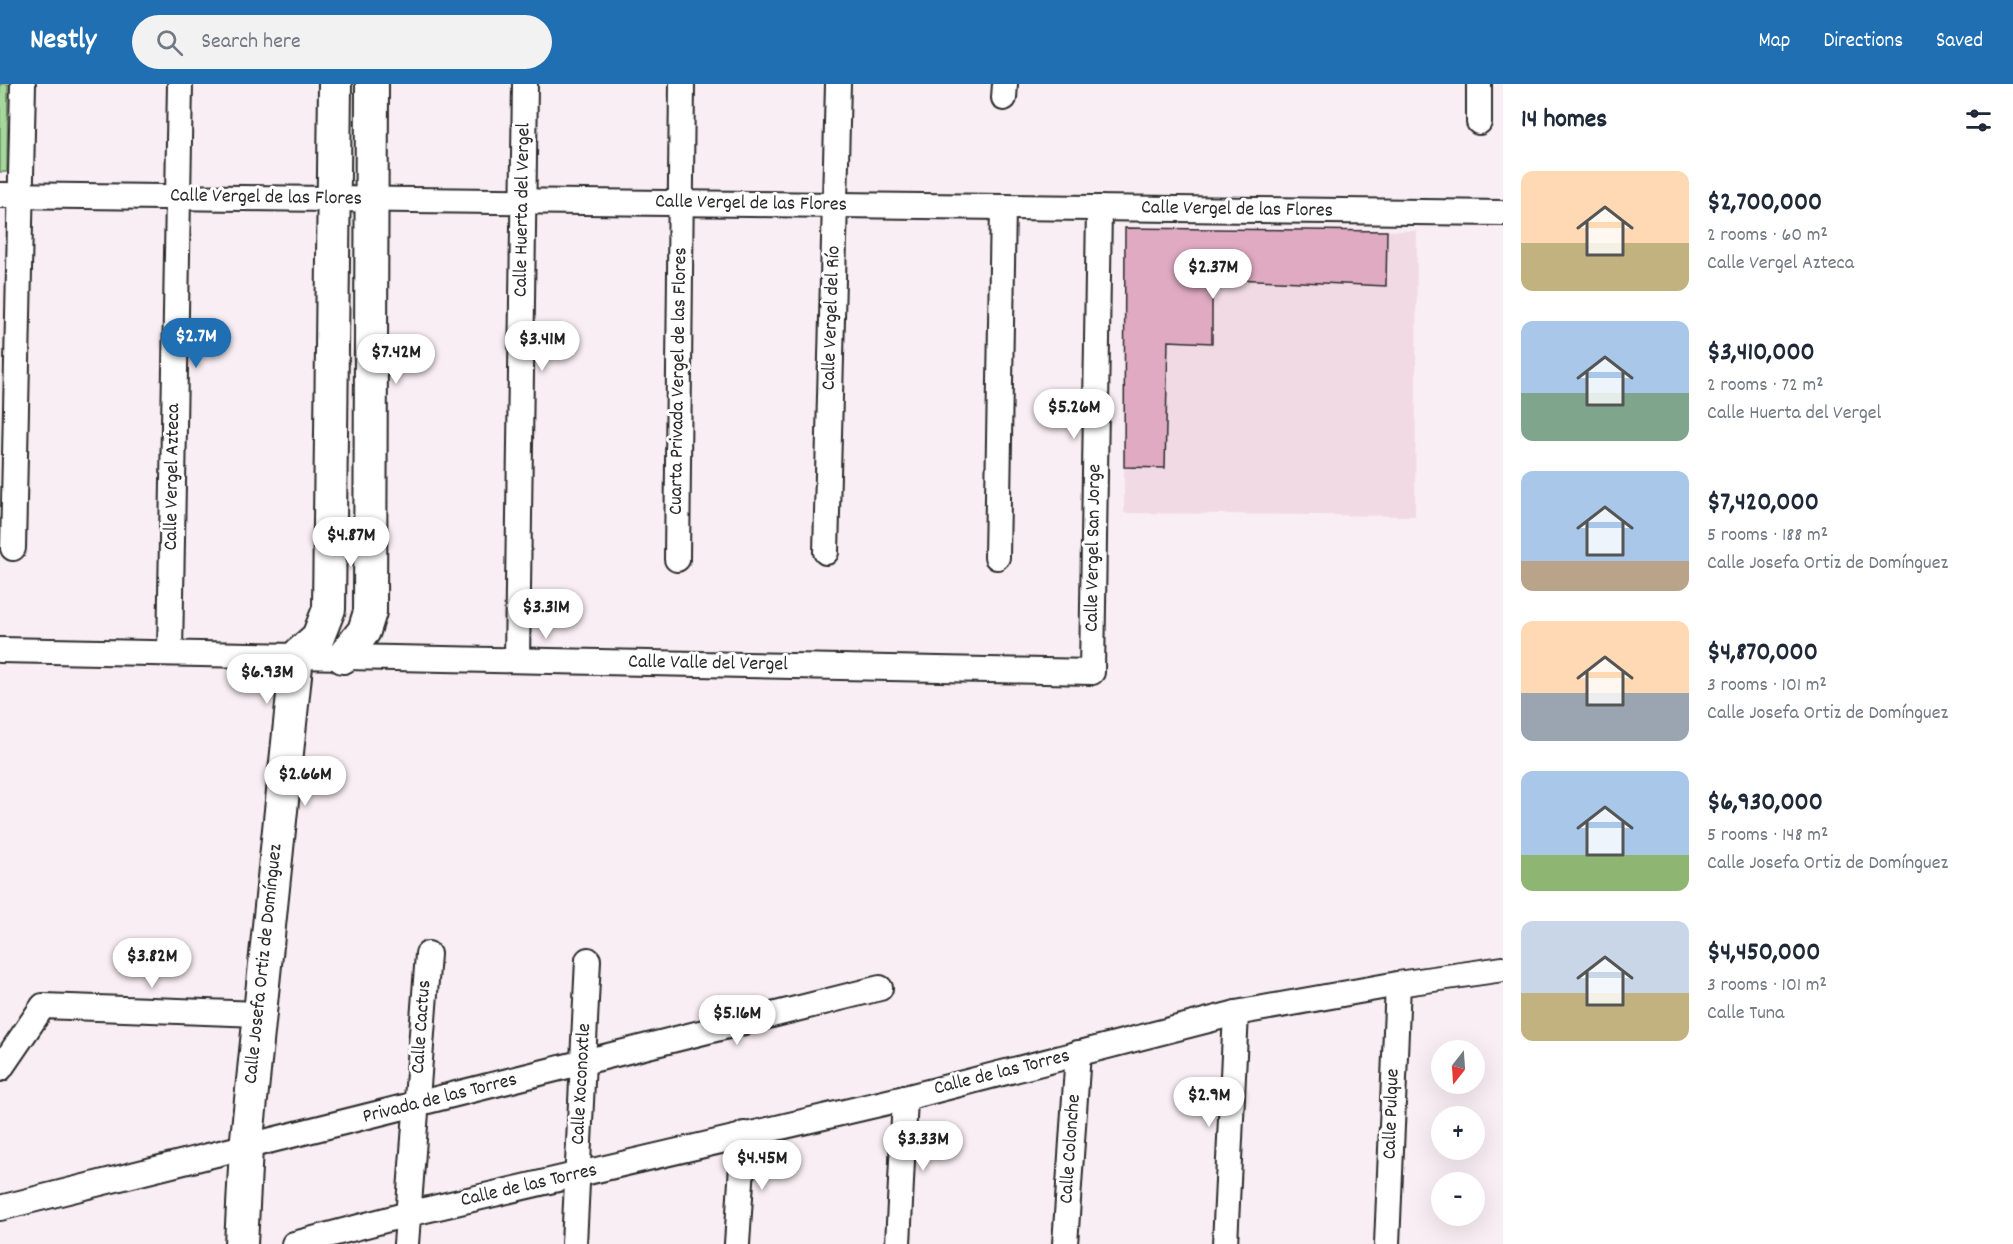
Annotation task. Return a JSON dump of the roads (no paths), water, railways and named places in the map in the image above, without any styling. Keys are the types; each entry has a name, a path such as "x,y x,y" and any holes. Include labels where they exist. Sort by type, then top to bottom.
{"street":[{"path":"13,548 10,195 23,84"},
{"name":"Calle Vergel Azteca","path":"170,653 180,84"},
{"path":"297,656 318,637 329,609 335,84"},
{"path":"343,657 364,631 370,612 371,593 372,84"},
{"name":"Calle Huerta del Vergel","path":"518,660 525,84"},
{"name":"Cuarta Privada Vergel de las Flores","path":"677,559 682,84"},
{"name":"Calle Vergel del Río","path":"826,552 838,84"},
{"path":"1479,84 1479,123"},
{"name":"Calle Vergel de las Flores","path":"10,195 1503,213"},
{"path":"997,557 1003,207"},
{"name":"Calle Vergel San Jorge","path":"1092,672 1099,208"},
{"path":"330,592 371,593"},
{"name":"Calle Valle del Vergel","path":"0,650 1092,672"},
{"name":"Calle Josefa Ortiz de Domínguez","path":"242,1244 246,1148 275,848 297,656"},
{"name":"Calle Cactus","path":"406,1244 428,954"},
{"name":"Calle Xoconoxtle","path":"574,1244 588,960"},
{"name":"Calle de las Torres","path":"294,1244 408,1214 905,1098 1236,1013 1398,984 1503,969"},
{"name":"Calle Pulque","path":"1387,1244 1398,984"},
{"name":"Privada de las Torres","path":"0,1208 880,988"},
{"path":"0,1069 43,1006 259,1014"},
{"path":"1225,1244 1236,1013"},
{"name":"Calle Colonche","path":"1065,1244 1078,1053"},
{"path":"898,1244 905,1098"},
{"path":"737,1244 744,1134"}]}
